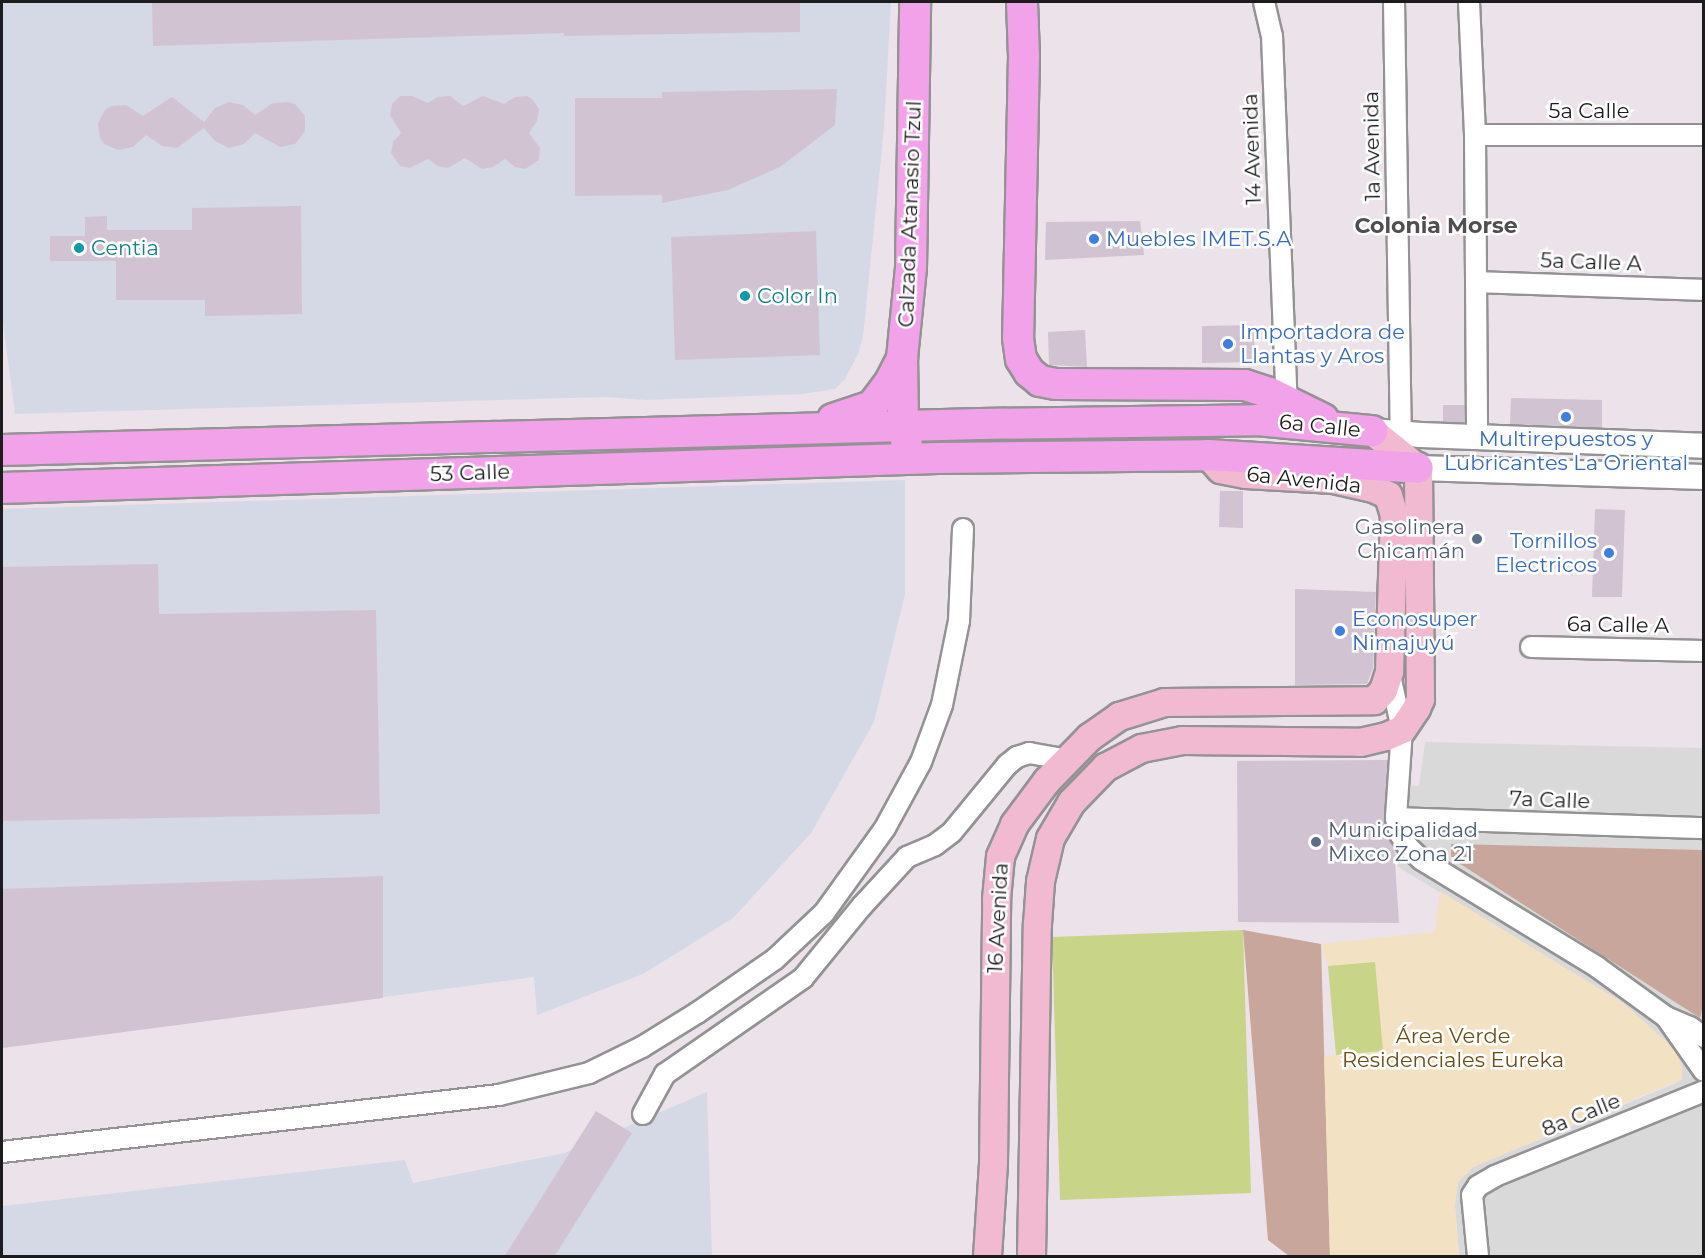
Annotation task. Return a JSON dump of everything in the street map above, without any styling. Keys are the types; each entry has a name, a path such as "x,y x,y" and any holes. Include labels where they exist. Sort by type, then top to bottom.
{"main road":[{"name":"Calzada Atanasio Tzul","path":"915,2 911,268 902,358 903,426 925,458"},
{"path":"1022,2 1024,56 1018,338 1021,359 1029,372 1040,381 1056,384 1245,385 1372,431 1418,468 1420,699 1411,718 1402,729"},
{"path":"781,429 846,417 873,406 890,382 902,358"},
{"name":"6a Calle","path":"936,425 1257,420 1372,431"},
{"name":"53 Calle","path":"2,450 936,425"},
{"name":"6a Calle","path":"925,458 1208,455 1418,468"},
{"name":"6a Avenida","path":"1208,455 1220,469 1245,474 1333,479 1373,488 1388,495 1394,515 1386,680"},
{"name":"53 Calle","path":"2,488 925,458"},
{"name":"16 Avenida","path":"987,1257 993,1162 996,899 1000,856 1014,824 1046,781 1066,760 1089,737 1119,716 1164,702 1363,702 1374,700 1386,680"},
{"name":"16 Avenida","path":"1031,1257 1037,924 1040,881 1050,838 1071,802 1105,767 1141,748 1182,740 1360,742 1386,736 1402,729"}],"street":[{"name":"14 Avenida","path":"1264,2 1272,36 1287,402"},
{"name":"1a Avenida","path":"1372,431 1394,2"},
{"path":"1469,2 1477,282 1477,437"},
{"name":"5a Calle","path":"1474,135 1704,135"},
{"name":"5a Calle A","path":"1477,282 1704,290"},
{"name":"6a Calle","path":"1372,431 1704,446"},
{"name":"6a Calle","path":"1418,468 1704,477"},
{"path":"2,1152 499,1095 589,1072 642,1047 697,1013 775,959 824,913 885,828 921,762 942,705 959,621 963,529"},
{"name":"6a Calle A","path":"1531,647 1704,651"},
{"path":"1386,680 1402,729 1396,818 1404,840 1422,860 1558,942 1666,1017 1690,1026 1704,1036"},
{"path":"643,1114 665,1074 803,978 862,906 907,857 935,845 952,832 1006,765 1017,757 1029,753 1066,760"},
{"name":"7a Calle","path":"1396,818 1704,828"},
{"path":"1666,1017 1704,1071"},
{"name":"8a Calle","path":"1478,1257 1472,1195 1478,1186 1495,1176 1704,1090"}],"shaded area":[{"path":"2,2 891,2 884,128 863,337 858,354 845,379 835,389 802,394 646,400 606,397 15,414 2,315"},
{"path":"905,480 905,594 874,722 811,833 733,918 643,974 537,1015 534,977 2,1048 2,509"},
{"path":"1425,742 1703,748 1703,1256 1459,1256 1455,1205 1458,1182 1473,1167 1682,1079 1623,1003 1403,870 1383,854 1377,785 1419,786"},
{"path":"1451,844 1703,850 1704,1001 1700,1018 1451,858"},
{"path":"1243,930 1321,944 1330,1256 1289,1256 1268,1240"},
{"path":"707,1092 712,1256 2,1256 2,1206 405,1160 413,1183 565,1153"}],"green space":[{"name":"Área Verde Residenciales Eureka","path":"1440,891 1623,1003 1674,1048 1682,1066 1682,1079 1473,1167 1458,1182 1455,1205 1459,1256 1330,1256 1324,1056 1336,1055 1328,966 1321,944 1435,932"},
{"path":"1243,930 1251,1193 1060,1200 1052,937"},
{"path":"1375,962 1383,1051 1336,1055 1328,966"}],"building":[{"path":"152,2 800,2 800,32 564,36 564,33 153,46"},
{"path":"837,89 835,125 780,167 728,190 662,203 662,195 575,196 575,98 662,98 662,92"},
{"path":"400,96 412,96 428,103 438,97 450,96 463,106 483,96 504,104 515,97 527,96 539,109 537,121 529,133 540,148 539,160 525,169 515,167 505,159 493,167 482,169 465,158 448,168 438,166 428,159 410,168 400,166 391,153 393,142 401,133 390,115 392,104"},
{"path":"172,97 204,122 215,108 229,102 243,105 255,115 273,103 288,102 295,104 305,116 305,131 295,144 280,147 255,133 244,144 229,148 215,141 204,128 177,148 162,146 146,135 133,147 118,150 104,144 100,138 98,123 105,110 111,106 126,105 143,116"},
{"path":"301,206 302,314 205,316 205,300 116,300 116,261 50,261 50,236 85,236 85,217 107,216 107,230 192,230 192,208"},
{"name":"Muebles IMET.S.A","path":"1140,221 1144,255 1045,260 1046,222"},
{"name":"Color In","path":"816,231 820,355 675,360 671,237"},
{"name":"Importadora de Llantas y Aros","path":"1254,325 1255,362 1202,363 1202,326"},
{"path":"1085,330 1087,367 1049,365 1048,332"},
{"path":"1511,398 1602,400 1602,428 1510,424"},
{"path":"1443,405 1465,405 1465,422 1443,422"},
{"path":"1220,491 1243,491 1243,528 1219,527"},
{"name":"Tornillos Electricos","path":"1595,509 1625,510 1622,597 1592,597"},
{"path":"158,564 159,614 376,610 380,814 2,821 2,567"},
{"name":"Econosuper Nimajuyú","path":"1295,589 1376,592 1373,668 1367,684 1295,685"},
{"name":"Municipalidad Mixco Zona 21","path":"1388,760 1384,818 1388,837 1394,848 1399,923 1238,922 1237,761"},
{"path":"383,876 383,998 2,1048 2,889"},
{"path":"596,1111 632,1133 554,1257 504,1257"}],"place":[{"name":"Muebles IMET.S.A","path":"1094,239"},
{"name":"Centia","path":"79,248"},
{"name":"Color In","path":"745,296"},
{"name":"Importadora de Llantas y Aros","path":"1228,344"},
{"name":"Multirepuestos y Lubricantes La Oriental","path":"1566,417"},
{"name":"Gasolinera Chicamán","path":"1477,539"},
{"name":"Tornillos Electricos","path":"1609,553"},
{"name":"Econosuper Nimajuyú","path":"1340,631"},
{"name":"Municipalidad Mixco Zona 21","path":"1316,842"}],"district":[{"name":"Colonia Morse","path":"1436,226"}]}
